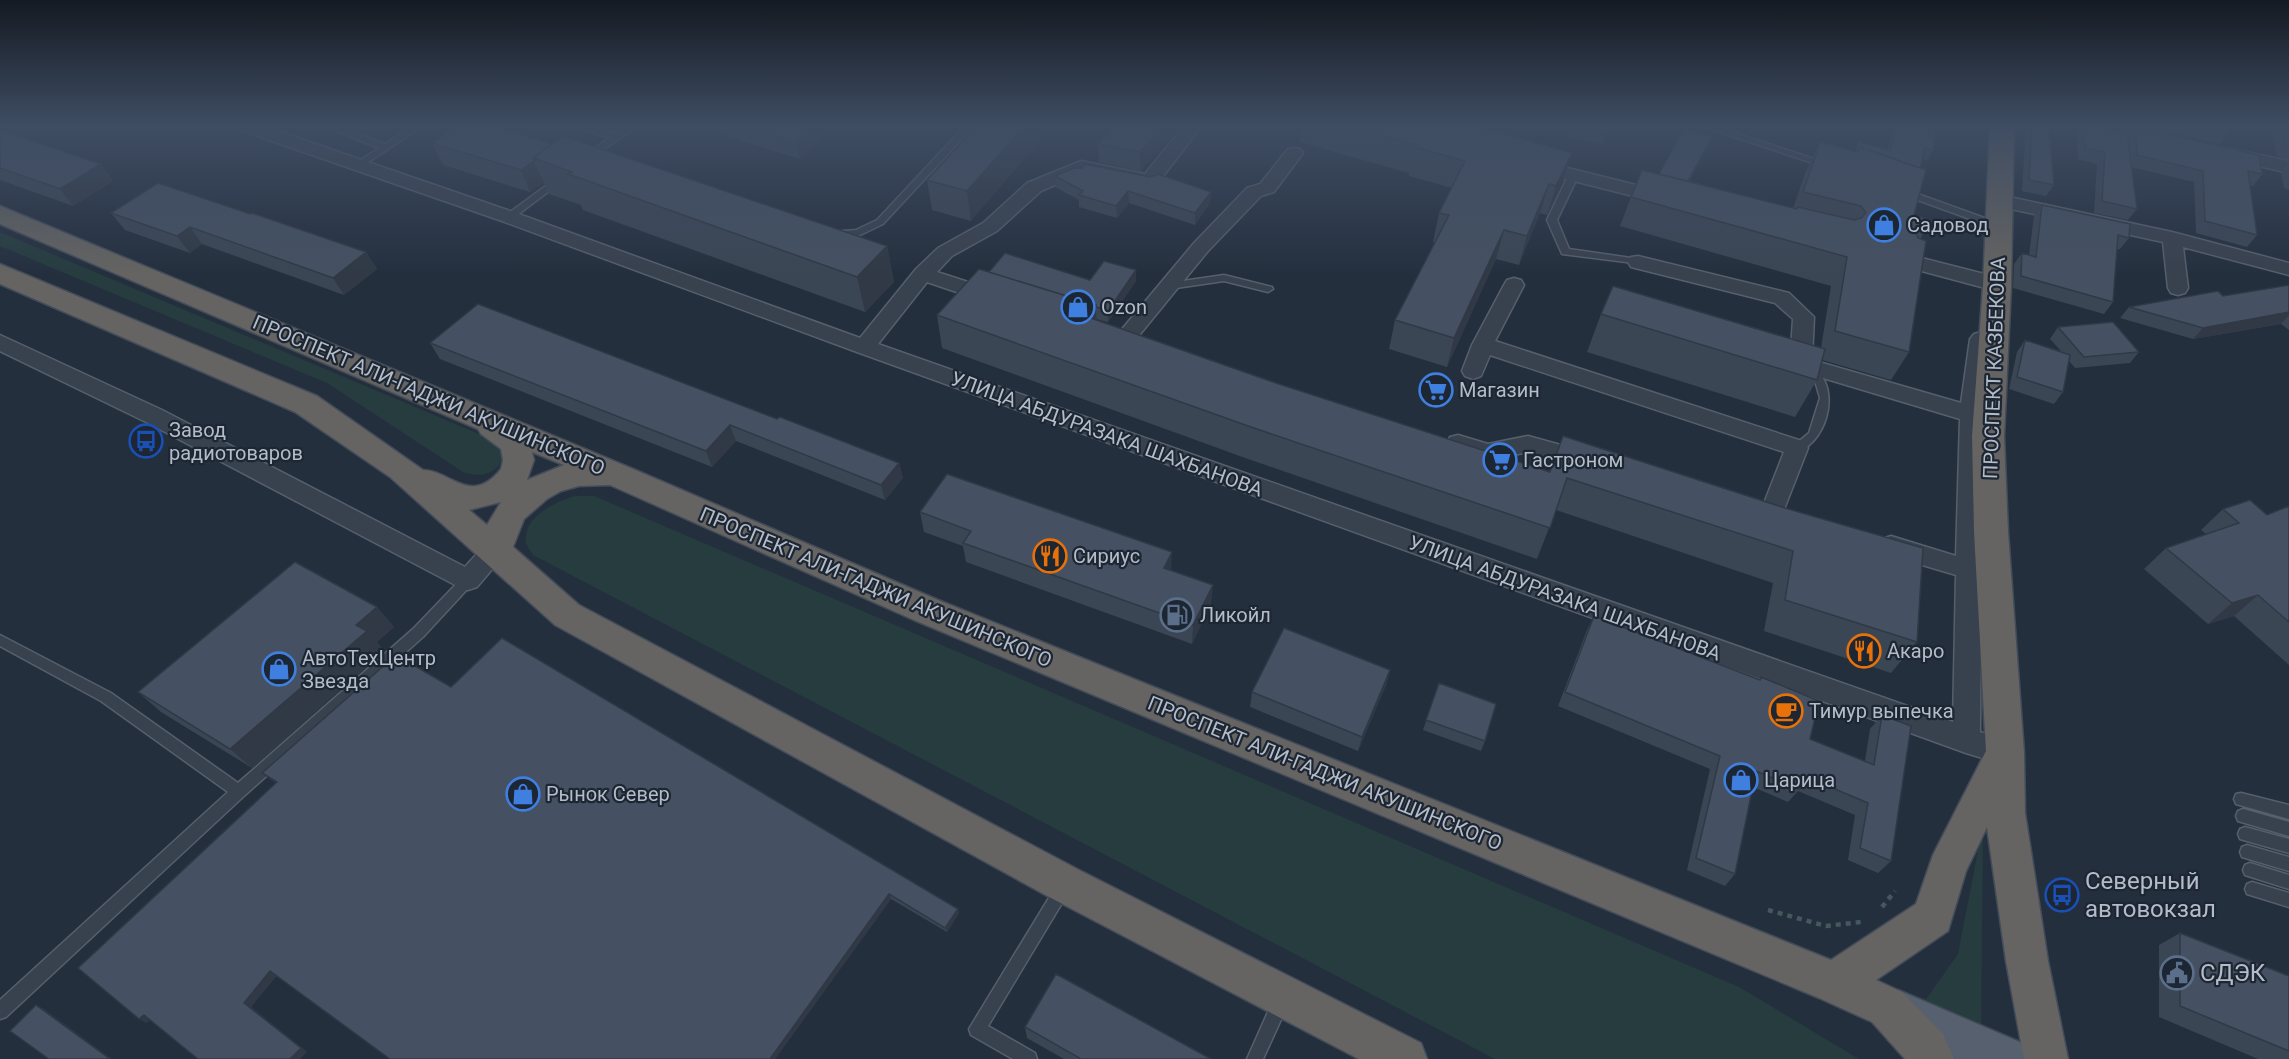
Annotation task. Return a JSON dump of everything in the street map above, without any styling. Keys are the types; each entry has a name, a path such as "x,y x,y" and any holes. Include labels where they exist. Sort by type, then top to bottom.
{"highway":[{"name":"ПРОСПЕКТ КАЗБЕКОВА","path":"1997,176 1994,212 1988,436 2005,813 2027,960 2046,1059"},
{"name":"ПРОСПЕКТ АЛИ-ГАДЖИ АКУШИНСКОГО","path":"0,214 482,417 926,610 1834,983 1887,1007"},
{"path":"0,273 306,404 401,469 494,553 577,621 1065,885 1284,995 1405,1059"},
{"path":"401,469 456,496 482,497 495,491 510,480 518,470 519,456 515,445 482,417"},
{"path":"494,553 506,521 528,497 541,487 562,477 592,471 622,477"},
{"path":"1834,983 1933,917 1947,868 2004,753"},
{"path":"1887,1007 1927,1050 1932,1059"}],"main road":[{"path":"1887,1007 2006,1059"}],"street":[{"name":"УЛИЦА АБДУРАЗАКА ШАХБАНОВА","path":"389,176 509,217 864,347 2004,753"},
{"path":"864,347 923,274 945,252 990,226 1034,187 1059,176"},
{"path":"1131,176 1150,180 1153,176"},
{"path":"1125,339 1201,247 1254,192 1268,188 1277,176"},
{"path":"1575,176 1677,201"},
{"path":"1966,741 1971,414 1994,212 1992,176"},
{"path":"1994,212 2172,238 2289,269"},
{"path":"2172,238 2178,288"},
{"path":"1910,261 1985,281"},
{"path":"1638,262 1782,298 1804,317 1801,364 1971,414"},
{"path":"923,274 1012,304"},
{"path":"1473,371 1483,345 1514,285"},
{"path":"1102,332 1147,346"},
{"path":"0,342 154,416 468,580 494,553"},
{"path":"1483,345 1797,448 1773,511"},
{"path":"1436,436 1488,452 1528,444 1606,465"},
{"path":"1751,505 1796,518"},
{"path":"1865,538 1968,568"}],"lane":[{"path":"509,217 561,176"},
{"path":"820,231 831,234 858,233 880,222 923,176"},
{"path":"1573,176 1552,220 1564,252 1638,262"},
{"path":"1898,190 1994,212"},
{"path":"1169,286 1224,278 1268,289"},
{"path":"1797,448 1814,435 1825,398 1821,382 1801,364"},
{"path":"0,1011 239,791 418,633 468,580"},
{"path":"0,640 106,697 239,791"},
{"path":"2241,799 2289,812"},
{"path":"2243,816 2289,829"},
{"path":"2245,834 2289,846"},
{"path":"2247,852 2289,864"},
{"path":"2250,870 2289,882"},
{"path":"1029,1059 977,1029 1065,885"},
{"path":"2252,889 2289,900"},
{"path":"1255,1059 1284,995"}],"path":[{"path":"1876,914 1895,891"},
{"path":"1768,910 1826,926 1870,921"}],"green space":[{"path":"0,232 491,439 504,451 502,459 495,469 484,474 463,472 327,383 0,246"},
{"path":"575,496 594,496 1739,987 1859,1059 1495,1059 533,555 526,543 529,525 550,506"},
{"path":"1983,824 1981,1041 1922,1005 1958,954"}],"building":[{"path":"24,176 81,176 60,189"},
{"path":"575,176 682,176 887,246 857,277"},
{"path":"930,176 980,176 967,191 927,180"},
{"path":"1056,176 1165,176 1211,192 1195,213 1128,191 1116,206 1079,195 1083,191"},
{"path":"1457,176 1561,176 1556,186 1549,184 1527,236 1504,230 1454,338 1395,320 1449,215 1439,213"},
{"path":"1639,176 1668,176 1797,209 1798,207 1854,220 1866,213 1861,206 1803,192 1808,176 1924,176 1914,215 1929,220 1929,224 1920,225 1915,231 1918,238 1926,241 1909,352 1835,331 1847,257 1631,197"},
{"path":"1669,176 1690,176 1688,181"},
{"path":"2029,176 2053,176 2054,185 2029,180"},
{"path":"2104,176 2133,176 2137,209 2102,201"},
{"path":"2203,176 2249,176 2257,235 2205,221"},
{"path":"158,183 366,252 333,278 190,227 177,236 111,213"},
{"path":"2042,205 2130,224 2129,238 2118,235 2113,302 2021,276 2022,253 2036,257"},
{"path":"1005,253 1090,280 1104,261 1136,270 1108,311 1096,305 989,272"},
{"path":"979,269 1096,305 1088,317 1276,383 1550,472 1563,436 1785,508 1923,548 1917,642 1785,600 1793,551 1567,478 1550,528 1251,427 937,315"},
{"path":"2289,285 2289,312 2203,328 2129,307 2218,291 2223,296"},
{"path":"1613,286 1825,349 1817,380 1601,314"},
{"path":"478,304 777,419 780,417 899,463 881,485 730,425 706,451 430,343"},
{"path":"2113,322 2139,352 2084,357 2058,327"},
{"path":"2025,340 2070,355 2063,392 2017,377"},
{"path":"947,474 1172,552 1164,568 1213,585 1193,625 963,543 971,531 920,512"},
{"path":"2250,500 2267,515 2289,506 2289,622 2258,595 2232,603 2166,548 2239,523 2223,509"},
{"name":"АвтоТехЦентр Звезда","path":"295,562 377,607 356,625 367,631 230,749 138,692"},
{"path":"1594,616 1760,680 1761,677 1819,701 1810,739 1874,765 1882,715 1911,726 1891,861 1860,848 1868,803 1802,775 1799,789 1756,771 1735,874 1696,858 1720,756 1565,692"},
{"path":"1284,628 1390,670 1362,737 1252,692"},
{"name":"Рынок Север","path":"502,638 958,909 945,928 889,894 770,1059 390,1059 270,971 244,1003 301,1048 290,1059 198,1059 144,1015 139,1019 78,968 277,782 262,773 396,655 451,687"},
{"path":"1439,683 1496,704 1485,741 1426,720"},
{"path":"2180,933 2289,976 2289,1051 2180,1006"},
{"path":"1056,974 1211,1059 1081,1059 1025,1027"},
{"path":"36,1005 110,1059 49,1059 10,1031"}],"place":[{"name":"Садовод","path":"1884,225"},
{"name":"Ozon","path":"1078,307"},
{"name":"Магазин","path":"1436,390"},
{"name":"Завод радиотоваров","path":"146,441"},
{"name":"Гастроном","path":"1500,460"},
{"name":"Сириус","path":"1050,556"},
{"name":"Ликойл","path":"1177,615"},
{"name":"Акаро","path":"1864,651"},
{"name":"АвтоТехЦентр Звезда","path":"279,669"},
{"name":"Тимур выпечка","path":"1786,711"},
{"name":"Царица","path":"1741,780"},
{"name":"Рынок Север","path":"523,794"},
{"name":"Северный автовокзал","path":"2062,895"},
{"name":"СДЭК","path":"2177,973"}]}
